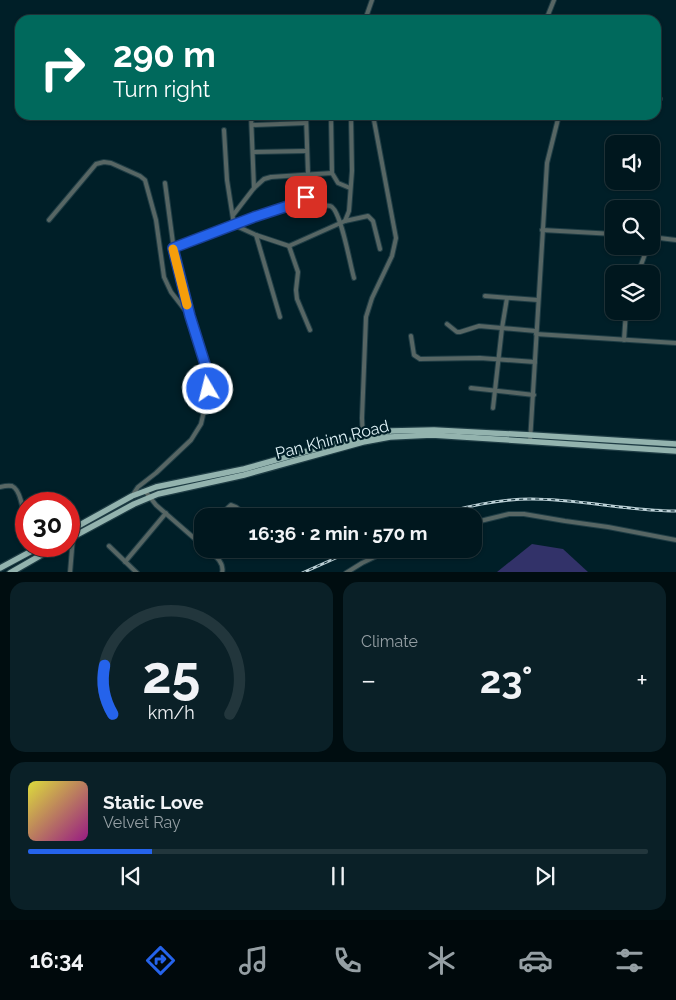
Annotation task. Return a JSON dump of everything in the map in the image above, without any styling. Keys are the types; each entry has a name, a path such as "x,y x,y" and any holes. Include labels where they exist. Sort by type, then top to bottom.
{"main road":[{"name":"Pan Khinn Road","path":"80,533 149,497 181,488 244,475 391,431 410,430 531,438 676,450"},
{"name":"Pan Khinn Road","path":"531,438 676,444"},
{"name":"Pan Khinn Road","path":"80,524 132,496 173,482 244,469 363,439"},
{"path":"0,568 17,557"},
{"path":"10,572 39,557"}],"street":[{"path":"368,15 372,0"},
{"path":"548,15 554,0"},
{"path":"252,120 254,188"},
{"path":"331,120 332,173 338,183 350,188"},
{"path":"343,222 349,211 352,172 351,120"},
{"path":"363,439 364,332 366,317 372,298 392,256 396,238 373,120"},
{"path":"531,438 547,163 557,120"},
{"path":"252,125 306,123 308,174"},
{"path":"224,130 227,180 234,214 234,225"},
{"path":"252,152 306,150"},
{"path":"49,220 96,164 104,162 112,164 140,176 147,186 156,220 166,285 190,316"},
{"path":"234,214 254,188 264,179 332,173"},
{"path":"132,496 138,487 156,474 191,440 201,424 207,398 208,379 173,248 165,183"},
{"path":"173,248 294,204 308,197 313,199 317,206 332,207 343,222 354,278"},
{"path":"234,225 289,246 343,222 368,216 371,218 380,249"},
{"path":"542,230 605,234"},
{"path":"256,235 280,317"},
{"path":"660,238 676,240"},
{"path":"289,246 298,272 297,299 310,330"},
{"path":"485,296 538,300"},
{"path":"493,408 507,298"},
{"path":"624,340 625,320"},
{"path":"447,324 457,332 468,331 478,326 536,333 676,343"},
{"path":"411,336 414,355 420,359 498,359 535,362"},
{"path":"471,388 534,395"},
{"path":"0,487 8,485 14,487 19,492"},
{"path":"145,491 149,497 194,537"},
{"path":"125,562 166,513"},
{"path":"482,520 508,514 524,514 676,540"},
{"path":"109,546 137,572"},
{"path":"70,557 70,572"},
{"path":"216,558 222,564 222,572"},
{"path":"346,572 372,558"}],"shaded area":[{"path":"532,544 563,549 588,572 497,572"}],"railway":[{"path":"465,508 506,500 531,499 676,511"},
{"path":"304,572 336,558"}],"slow traffic":[{"path":"173,249 187,305"}],"route":[{"path":"208,389 205,364 190,316 173,248 294,204 306,197"}]}
